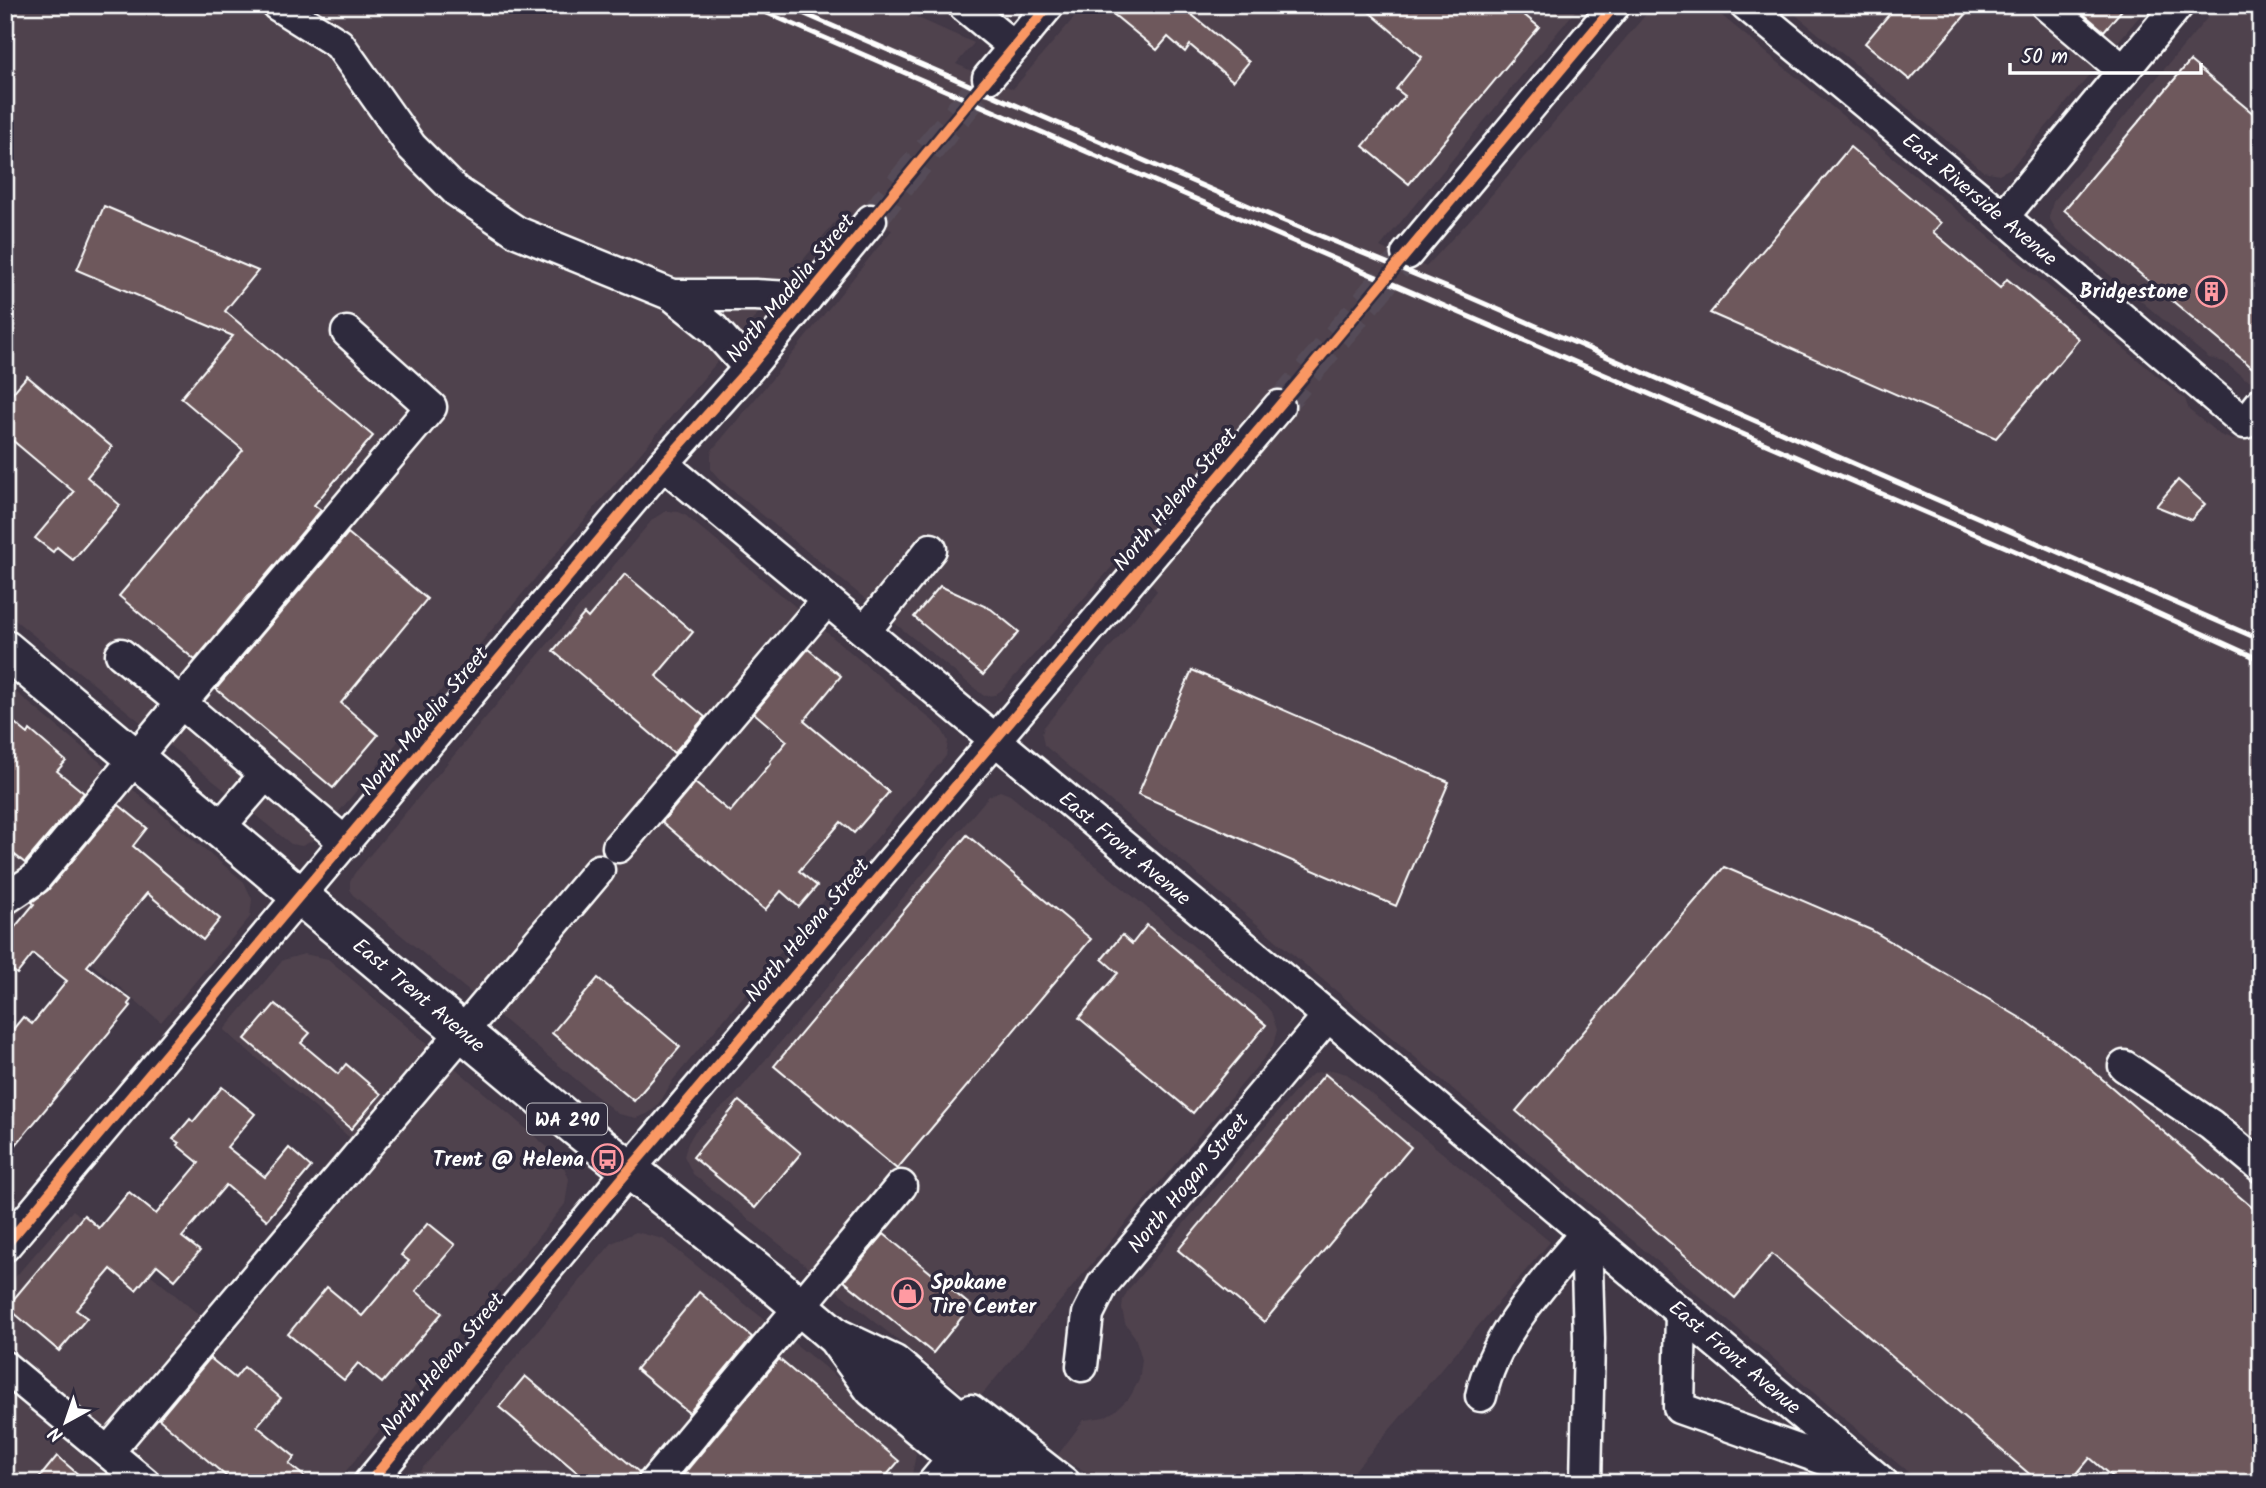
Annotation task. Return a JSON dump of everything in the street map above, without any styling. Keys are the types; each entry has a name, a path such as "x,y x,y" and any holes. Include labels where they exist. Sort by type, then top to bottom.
{"main road":[{"name":"East Trent Avenue","path":"5,649 629,1170 801,1307 836,1337 873,1388 987,1483"},
{"name":"East Trent Avenue","path":"836,1337 893,1364 954,1458 1034,1483"}],"street":[{"path":"277,5 339,44 411,146 456,191 517,232 672,295 713,328 749,368"},
{"path":"963,5 1014,47"},
{"path":"988,78 1049,5"},
{"path":"1407,254 1615,5"},
{"name":"East Riverside Avenue","path":"1746,5 2003,217 2253,413"},
{"path":"2046,5 2124,71"},
{"path":"2003,217 2178,5"},
{"name":"North Madelia Street","path":"5,1246 663,464 749,368 871,220"},
{"path":"672,295 807,298"},
{"path":"5,899 36,879 135,757 431,407 347,332"},
{"name":"North Helena Street","path":"369,1483 629,1170 1279,406"},
{"name":"East Front Avenue","path":"663,464 1328,1016 1881,1481"},
{"path":"865,631 931,549"},
{"path":"618,847 827,600"},
{"path":"121,654 346,843"},
{"path":"220,827 265,775"},
{"path":"108,1452 598,870"},
{"name":"North Hogan Street","path":"1082,1366 1088,1314 1103,1284 1328,1016"},
{"path":"2124,1066 2211,1125 2261,1167"},
{"path":"653,1483 901,1186"},
{"path":"1481,1396 1489,1366 1499,1346 1529,1302 1586,1232"},
{"path":"1586,1232 1589,1339 1586,1483"},
{"path":"1681,1312 1679,1408 1881,1481"},
{"path":"893,1364 959,1401 1065,1483"},
{"path":"5,1367 145,1483"}],"shaded area":[{"path":"5,5 889,5 974,43 956,64 1013,89 1085,5 1580,5 1380,247 1426,267 1477,212 1654,5 1709,5 2185,399 2189,410 2220,435 2233,440 2247,435 2261,418 2261,1483 1921,1483 1044,745 1044,727 1157,591 1127,550 1004,688 995,695 984,696 721,481 711,469 713,449 892,230 845,210 316,839 302,846 291,844 5,612"},
{"path":"1784,5 2149,5 2011,168 1999,174 1983,171"},
{"name":"Bridgestone","path":"2218,5 2261,5 2261,378 2254,382 2244,378 2224,362 2209,358 2056,230 2049,217 2053,202"},
{"path":"666,511 685,515 803,613 477,998 353,895 350,882 653,519"},
{"path":"818,625 941,728 948,741 946,756 673,1080 654,1109 636,1118 618,1114 493,1011"},
{"path":"5,683 244,882 252,899 250,917 161,1022 24,907 5,929"},
{"path":"1000,791 1010,795 1266,1006 1277,1030 1269,1052 975,1403 693,1174 684,1156 695,1131 733,1098 989,796"},
{"path":"304,954 328,959 560,1158 569,1179 565,1204 336,1483 170,1483 5,1344 5,1289 73,1210 228,1339 377,1161 224,1030 283,960"},
{"path":"1332,1070 1347,1074 1550,1242 1344,1483 1106,1483 1057,1456 1084,1420 1104,1417 1115,1411 1130,1397 1139,1380 1142,1360 1135,1337 1125,1323 1122,1309 1128,1290 1303,1082 1314,1073"},
{"path":"636,1232 663,1239 906,1432 916,1454 912,1474 905,1482 410,1483 612,1243"},
{"path":"5,1390 116,1483 5,1483"}],"building":[{"path":"1102,5 1180,5 1249,62 1233,81 1190,45 1185,52 1168,37 1157,50"},
{"path":"1361,5 1512,5 1539,27 1409,184 1363,146 1405,96 1396,89 1422,57"},
{"path":"1897,5 1974,5 1910,80 1865,43"},
{"path":"2073,5 2126,5 2104,31"},
{"name":"Bridgestone","path":"2190,61 2261,120 2261,375 2064,210"},
{"path":"1850,147 1941,223 1933,232 2000,288 2007,279 2079,339 1996,438 1710,313"},
{"path":"104,206 258,271 225,311 373,436 314,505 321,510 195,660 119,596 243,450 181,398 233,336 77,270"},
{"path":"27,376 112,447 87,477 120,505 73,560 57,547 53,552 35,538 74,492 5,434 5,402"},
{"path":"2178,480 2205,504 2191,520 2156,506"},
{"path":"348,533 427,599 341,703 378,735 333,788 216,689"},
{"path":"625,574 693,632 656,676 705,717 674,753 553,651 584,614 588,618"},
{"path":"940,586 991,609 1019,632 983,675 914,617"},
{"path":"808,649 841,676 804,721 889,792 854,833 841,822 799,871 817,886 799,907 781,891 765,910 662,822 695,783 730,812 787,741 754,713"},
{"path":"1192,670 1449,782 1396,906 1138,794"},
{"path":"5,715 28,734 30,730 66,761 57,771 84,793 25,863 5,847"},
{"path":"119,805 147,828 133,846 220,919 203,940 147,893 87,966 131,1000 128,1004 131,1006 5,1158 5,1039 23,1017 32,1024 67,981 33,954 17,974 5,964 5,939 34,904 32,902 48,890"},
{"path":"967,835 1091,939 897,1169 774,1066"},
{"path":"1724,867 1871,930 2029,1023 2081,1061 2261,1215 2261,1483 2119,1483 2090,1458 2069,1483 2040,1483 1772,1254 1735,1298 1516,1111"},
{"path":"1147,925 1266,1025 1193,1113 1079,1018 1118,973 1102,959 1122,935 1132,944"},
{"path":"598,978 680,1047 634,1101 552,1033"},
{"path":"275,1004 310,1033 301,1043 338,1074 346,1064 381,1094 351,1129 245,1039"},
{"path":"1325,1074 1411,1147 1264,1322 1178,1250"},
{"path":"222,1087 255,1114 227,1147 265,1177 289,1148 311,1167 267,1220 226,1185 182,1237 200,1251 175,1280 157,1265 136,1290 111,1269 76,1310 87,1318 59,1351 7,1307 84,1215 99,1228 129,1192 156,1214 199,1163 173,1139 190,1119 193,1122"},
{"path":"739,1101 801,1153 755,1208 693,1157"},
{"path":"428,1223 455,1245 416,1291 442,1313 382,1383 358,1363 344,1380 288,1334 327,1287 362,1316 409,1261 401,1255"},
{"path":"884,1234 971,1306 933,1353 844,1281"},
{"path":"699,1292 752,1337 689,1413 636,1369"},
{"path":"210,1358 235,1378 244,1367 281,1398 257,1426 295,1457 289,1464 312,1483 234,1483 159,1419"},
{"path":"779,1359 899,1461 880,1483 690,1483 682,1476"},
{"path":"525,1376 639,1472 636,1483 590,1483 499,1407"},
{"path":"57,1456 88,1483 35,1483"}],"tunnel":[{"path":"871,220 988,78"},
{"path":"1279,406 1407,254"}],"railway":[{"path":"749,5 2113,593 2261,660"},
{"path":"784,5 1277,218 1453,290 2261,640"}],"cycle path":[{"path":"5,1246 663,464 749,368 1049,5"},
{"path":"369,1483 629,1170 1279,406 1615,5"}],"place":[{"name":"Bridgestone","path":"2211,291"},
{"name":"Trent @ Helena","path":"607,1159"},
{"name":"Spokane Tire Center","path":"908,1294"}]}
